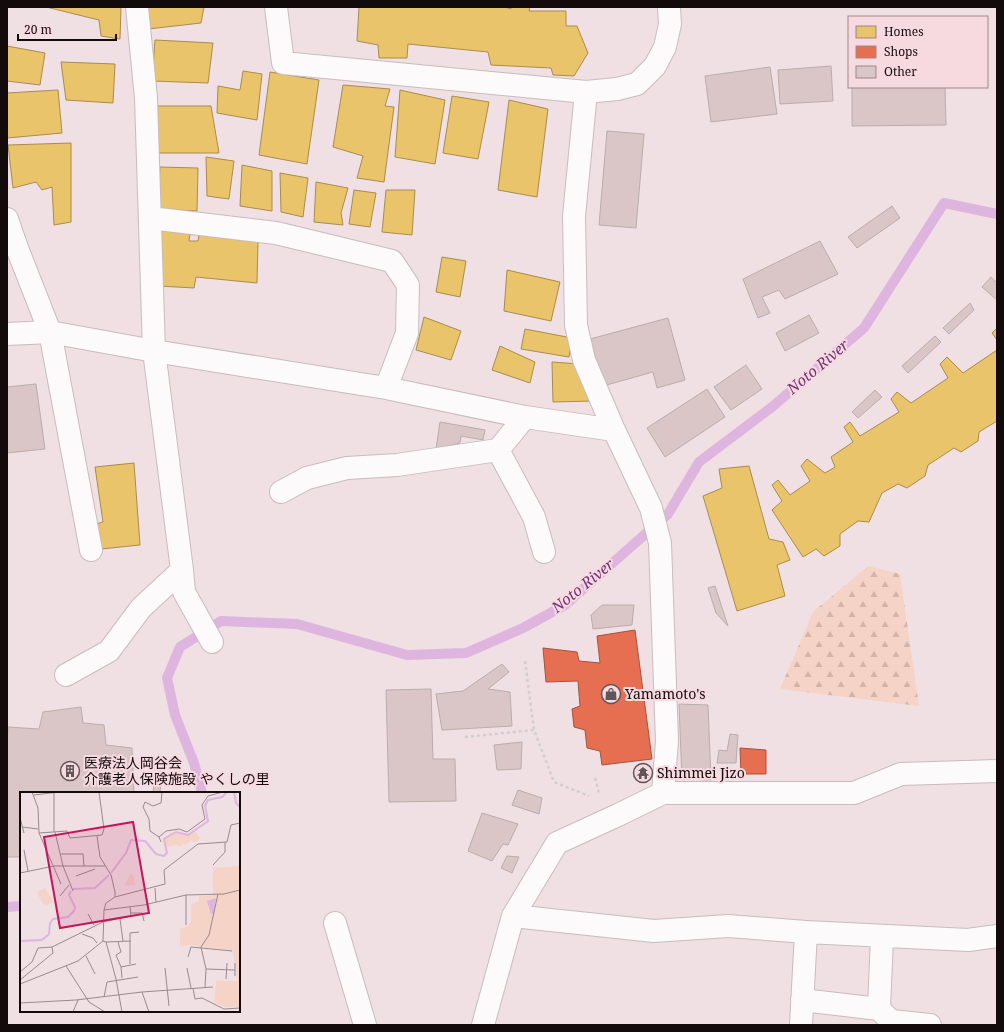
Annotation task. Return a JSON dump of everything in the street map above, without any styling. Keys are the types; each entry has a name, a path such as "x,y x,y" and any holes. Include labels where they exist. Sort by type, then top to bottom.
{"street":[{"path":"137,7 146,98 154,351 184,592 212,642"},
{"path":"276,7 283,63 586,92 617,89 637,84 655,66 665,46 670,24 669,7"},
{"path":"586,92 574,216 576,325 584,360 614,430 651,508 660,543 667,741 663,793"},
{"path":"150,218 276,233 392,261 408,285 407,333 386,388"},
{"path":"7,219 50,332 91,550"},
{"path":"7,334 50,332 154,351 386,388 525,417 614,430"},
{"path":"280,492 308,478 347,468 397,465 498,450 525,417"},
{"path":"498,450 534,517 544,552"},
{"path":"66,675 109,651 140,608 182,570"},
{"path":"483,1025 513,916 557,843 663,793 854,793 901,774 997,771"},
{"path":"513,916 654,931 728,926 806,932 968,940 997,936"},
{"path":"335,923 365,1025"},
{"path":"801,1025 806,932"},
{"path":"879,1010 882,936"},
{"path":"802,1000 879,1010 891,1021 930,1025"}],"path":[{"path":"525,661 534,730 554,782 594,798"},
{"path":"465,737 534,730"}],"green space":[{"path":"868,566 900,574 919,706 780,689 813,612"}],"building: Homes":[{"path":"46,7 121,7 120,39 101,36 99,20"},
{"path":"145,7 204,7 201,23 148,29"},
{"path":"359,7 505,7 511,9 511,7 530,7 529,11 566,11 566,26 577,26 588,53 574,76 553,75 551,68 491,65 488,52 408,44 407,58 379,58 378,45 357,41"},
{"path":"155,40 213,43 208,83 152,81"},
{"path":"7,46 45,53 40,85 7,81"},
{"path":"61,62 115,64 113,103 66,100"},
{"path":"243,71 262,74 257,120 217,113 218,86 240,90"},
{"path":"270,72 319,80 307,164 259,155"},
{"path":"343,85 390,89 385,106 394,107 384,182 357,178 363,156 333,147"},
{"path":"58,90 62,133 7,138 7,93"},
{"path":"400,90 445,100 435,164 395,157"},
{"path":"452,96 489,102 478,159 443,153"},
{"path":"509,100 548,109 537,197 498,190"},
{"path":"156,106 211,106 219,153 156,153"},
{"path":"71,143 71,222 54,225 52,187 42,190 36,182 13,188 8,145"},
{"path":"206,157 234,161 229,199 207,196"},
{"path":"242,165 272,171 272,211 240,206"},
{"path":"160,167 198,168 197,211 158,209"},
{"path":"280,173 308,178 303,217 281,212"},
{"path":"316,182 348,188 341,213 343,225 314,222"},
{"path":"354,190 376,193 370,227 349,224"},
{"path":"386,190 415,190 412,235 382,232"},
{"path":"158,230 190,234 189,241 198,241 199,235 258,242 257,283 196,277 194,288 159,286"},
{"path":"442,257 466,261 460,297 436,292"},
{"path":"507,270 560,282 551,321 504,311"},
{"path":"424,317 461,331 451,360 416,350"},
{"path":"997,328 997,340 992,333"},
{"path":"525,329 572,338 569,357 521,349"},
{"path":"500,346 535,362 530,383 492,370"},
{"path":"997,350 997,421 979,432 978,441 961,452 954,448 928,465 925,476 907,488 898,484 882,493 869,522 858,521 840,534 840,546 824,556 816,549 803,557 772,510 782,501 772,485 778,480 790,495 810,481 801,466 807,459 825,473 835,467 831,457 853,442 844,427 850,422 860,436 899,412 891,399 897,392 911,403 948,378 940,364 947,357 963,373"},
{"path":"552,362 580,364 593,401 553,402"},
{"path":"134,463 140,545 101,549 96,524 103,522 95,467"},
{"path":"749,466 769,539 783,542 790,560 777,565 785,596 737,611 703,496 722,488 719,469"}],"building: Shops":[{"name":"Yamamoto's","path":"635,630 652,759 602,765 600,751 587,748 585,730 574,727 572,709 580,706 578,681 546,682 543,648 577,652 579,661 600,663 597,636"},
{"path":"740,748 766,750 766,774 741,774"}],"building: Other":[{"path":"831,66 833,101 780,104 778,70"},
{"path":"770,67 777,114 711,122 705,76"},
{"path":"852,88 945,88 946,125 852,126"},
{"path":"607,131 644,134 636,228 599,225"},
{"path":"892,206 900,218 857,248 848,237"},
{"path":"820,241 838,274 785,299 779,290 762,297 770,313 758,318 743,279"},
{"path":"991,277 997,283 997,300 982,287"},
{"path":"970,303 974,310 949,334 943,328"},
{"path":"809,315 819,333 785,351 776,333"},
{"path":"668,318 685,380 657,388 653,372 603,386 590,339"},
{"path":"935,336 941,342 908,373 902,366"},
{"path":"746,365 762,389 731,410 714,387"},
{"path":"36,384 45,449 7,453 7,387"},
{"path":"707,389 725,417 665,457 647,428"},
{"path":"875,390 882,397 858,418 852,412"},
{"path":"440,422 485,430 483,440 461,436 460,443 436,449"},
{"path":"715,586 728,626 716,613 708,588"},
{"path":"602,605 634,605 632,625 593,629 591,615"},
{"path":"502,664 509,672 488,689 510,692 512,726 442,730 436,694 463,691"},
{"path":"431,689 433,759 455,759 456,801 389,802 386,690"},
{"path":"679,704 708,705 711,780 682,779"},
{"name":"医療法人岡谷会 介護老人保険施設 やくしの里","path":"81,707 83,723 104,725 106,745 132,748 134,792 20,792 20,857 7,857 8,727 39,729 43,712"},
{"path":"730,734 738,735 736,763 717,763 719,750 727,751"},
{"path":"522,742 521,769 497,770 494,745"},
{"path":"155,771 162,772 160,792 153,792"},
{"path":"518,790 542,798 539,814 512,805"},
{"path":"482,813 518,824 508,845 503,844 492,861 468,851"},
{"path":"507,856 519,857 512,873 501,868"}],"waterway":[{"name":"Noto River","path":"202,792 194,763 175,715 167,678 180,647 221,621 297,624 407,655 466,653 523,628 565,605 668,514 699,462 772,407 864,328 944,203 997,214"},
{"name":"Noto River","path":"7,907 20,906"}],"place":[{"name":"Yamamoto's","path":"611,694"},
{"name":"医療法人岡谷会 介護老人保険施設 やくしの里","path":"70,771"},
{"name":"Shimmei Jizo","path":"643,773"}]}
